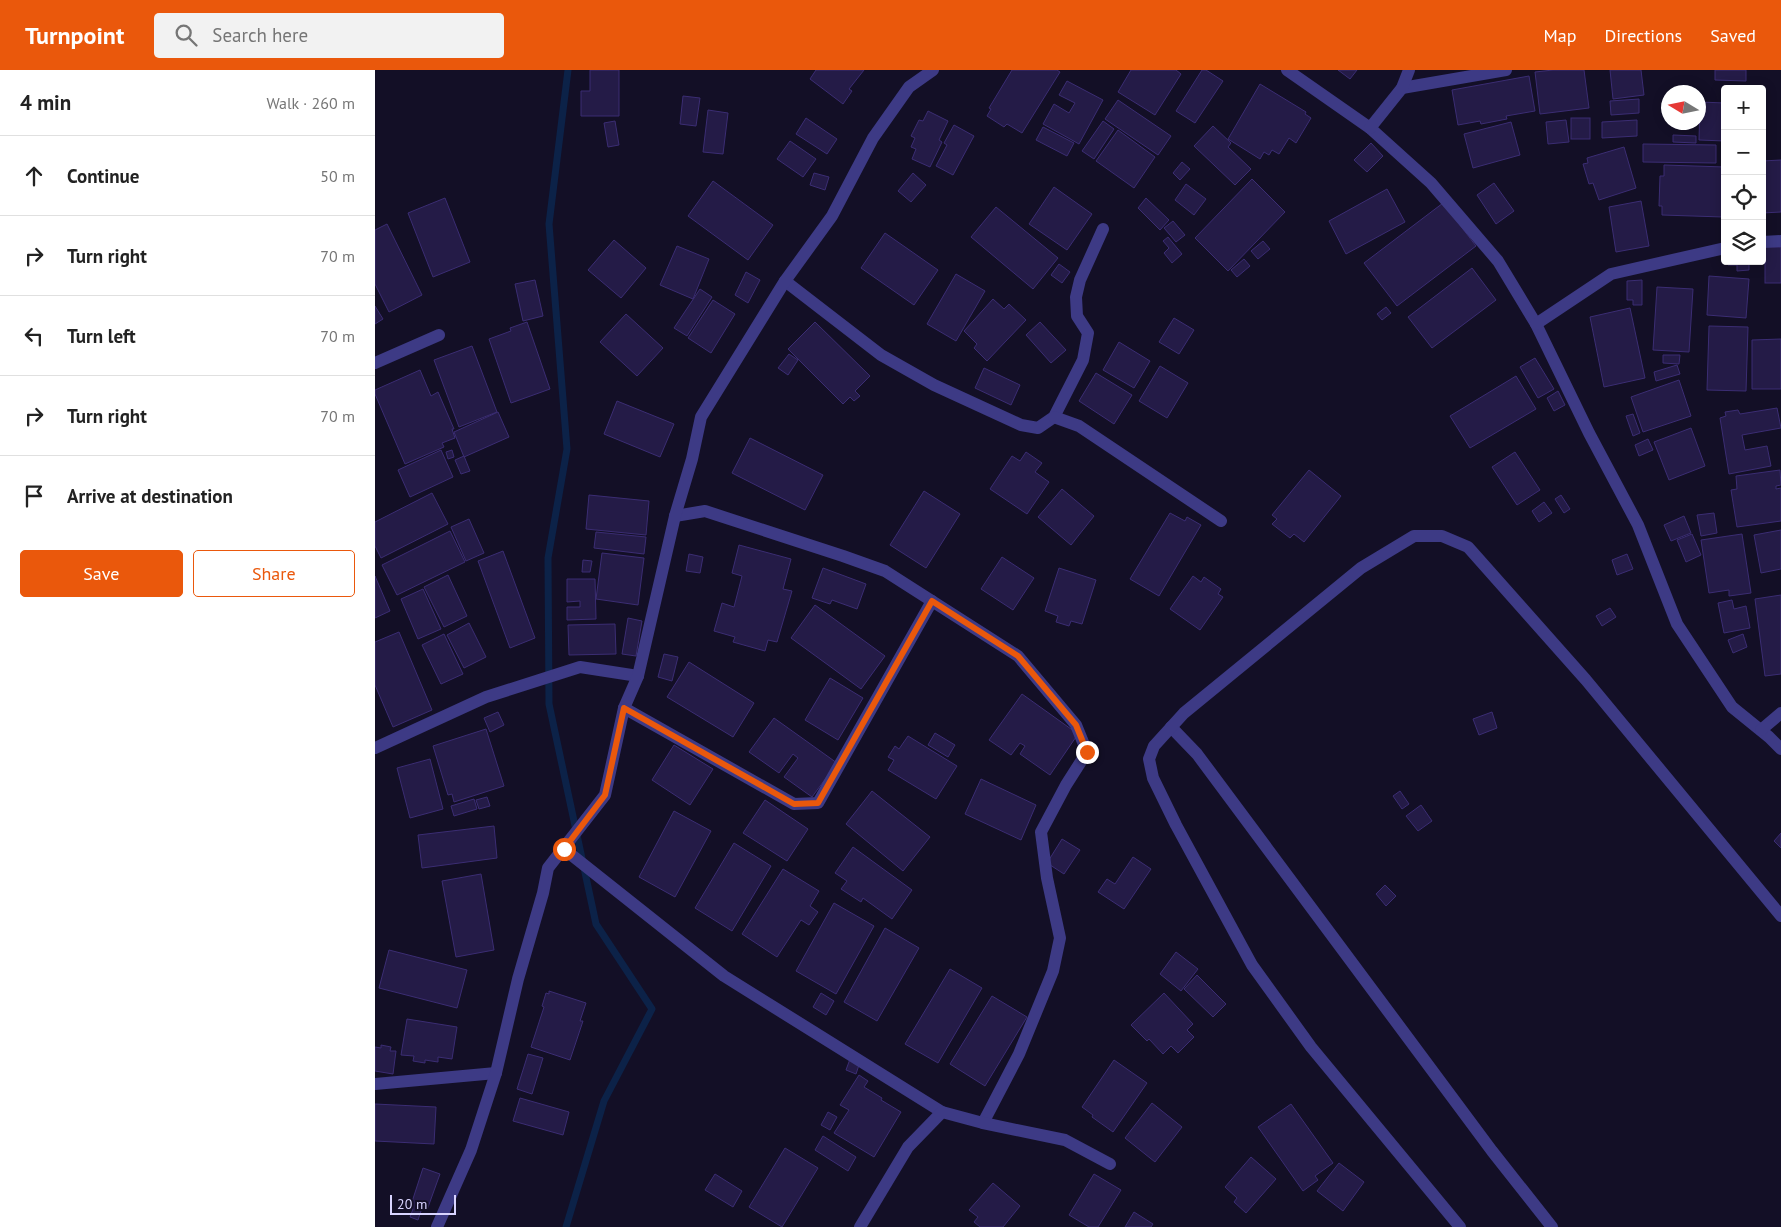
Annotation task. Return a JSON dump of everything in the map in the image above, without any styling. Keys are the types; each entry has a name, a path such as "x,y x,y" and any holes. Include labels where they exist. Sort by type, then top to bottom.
{"street":[{"path":"437,1227 471,1150 496,1074 518,979 548,868 605,795 624,708 638,676 675,516 693,459 701,417 785,281 832,216 873,138 909,87 933,70"},
{"path":"1287,70 1370,128 1431,183 1498,260 1536,324 1589,433 1638,525 1677,624 1732,707 1781,749"},
{"path":"1370,128 1401,88 1409,70"},
{"path":"1401,88 1506,70"},
{"path":"785,281 881,355 934,385 1021,425 1038,428 1054,417 1083,360 1088,333 1077,316 1075,297 1080,280 1103,229"},
{"path":"1766,242 1781,241"},
{"path":"1536,324 1611,274 1721,249"},
{"path":"375,363 439,335"},
{"path":"1054,417 1079,426 1221,521"},
{"path":"675,516 705,511 885,571 1018,656 1076,725 1087,752 1066,785 1041,832 1047,878 1060,938 1053,971 1019,1054 983,1123"},
{"path":"1460,1227 1311,1047 1253,965 1176,825 1153,778 1149,759 1154,746 1184,714 1361,568 1414,536 1442,536 1468,547 1475,554 1586,680 1781,916"},
{"path":"624,708 794,804 818,803 932,601"},
{"path":"375,748 486,697 580,667 638,676"},
{"path":"1761,730 1781,713"},
{"path":"1171,727 1197,754 1492,1151 1552,1227"},
{"path":"564,849 724,976 942,1112 983,1123 1065,1140 1110,1164"},
{"path":"375,1084 496,1074"},
{"path":"860,1227 908,1146 942,1112"}],"building":[{"path":"590,70 619,70 619,116 581,116 581,91 590,91"},
{"path":"816,70 864,70 849,89 852,91 843,104 810,79"},
{"path":"1012,70 1057,70 1060,72 1022,133 1007,124 1004,127 987,116 991,109 989,108"},
{"path":"1131,70 1176,70 1181,74 1155,115 1118,92"},
{"path":"1202,70 1206,70 1223,81 1195,123 1176,111"},
{"path":"1338,70 1357,70 1350,79"},
{"path":"1584,70 1589,108 1540,114 1535,72"},
{"path":"1610,70 1641,70 1644,95 1613,99"},
{"path":"1715,70 1746,70 1746,81 1715,80"},
{"path":"1529,76 1535,111 1506,116 1507,119 1481,124 1480,121 1458,125 1452,90"},
{"path":"1067,81 1103,100 1079,144 1043,124 1054,104 1069,113 1075,103 1059,95"},
{"path":"1260,84 1306,112 1305,114 1311,118 1296,143 1289,138 1279,154 1272,150 1269,155 1264,152 1260,159 1228,139"},
{"path":"683,96 700,98 696,126 680,124"},
{"path":"1639,99 1639,113 1611,115 1610,101"},
{"path":"1118,100 1171,136 1158,155 1105,119"},
{"path":"1706,102 1721,103 1721,141 1699,140 1699,130 1706,130"},
{"path":"708,110 728,113 723,154 703,152"},
{"path":"928,111 948,121 939,140 942,142 930,167 912,159 916,149 911,147 915,138 911,136 919,120 923,121"},
{"path":"806,118 837,139 827,154 796,134"},
{"path":"1571,118 1590,118 1590,139 1571,139"},
{"path":"1566,120 1569,142 1548,144 1546,122"},
{"path":"1637,120 1637,136 1602,138 1602,122"},
{"path":"615,121 619,145 608,147 604,123"},
{"path":"1103,121 1114,129 1094,159 1082,151"},
{"path":"1511,122 1520,155 1473,168 1464,134"},
{"path":"954,125 974,136 953,175 936,166 947,145 944,143"},
{"path":"1213,126 1231,143 1228,147 1251,169 1235,185 1194,146"},
{"path":"1043,127 1074,143 1067,156 1036,140"},
{"path":"1118,130 1155,157 1134,188 1096,161"},
{"path":"1673,135 1696,136 1696,143 1673,142"},
{"path":"790,141 816,159 803,177 777,159"},
{"path":"1371,143 1383,156 1367,172 1354,160"},
{"path":"1643,144 1716,145 1716,163 1643,162"},
{"path":"1624,147 1636,188 1599,200 1593,183 1589,184 1583,164 1588,163 1587,158"},
{"path":"1781,160 1781,212 1766,213 1766,161"},
{"path":"1182,162 1190,169 1180,180 1173,173"},
{"path":"1664,165 1721,167 1721,217 1662,215 1662,206 1659,206 1660,176 1664,176"},
{"path":"814,173 829,177 825,190 810,185"},
{"path":"913,173 926,185 911,202 898,191"},
{"path":"1252,179 1285,212 1228,271 1195,238"},
{"path":"713,181 773,225 748,260 688,216"},
{"path":"1494,183 1514,211 1496,224 1477,195"},
{"path":"1186,184 1206,199 1194,215 1175,200"},
{"path":"1054,187 1092,214 1067,250 1029,224"},
{"path":"1387,189 1405,222 1346,254 1329,221"},
{"path":"445,198 470,262 433,277 408,213"},
{"path":"1146,198 1169,220 1160,230 1138,208"},
{"path":"1641,201 1649,246 1616,252 1609,207"},
{"path":"1443,203 1476,246 1397,306 1364,263"},
{"path":"996,207 1058,258 1033,289 971,237"},
{"path":"1173,221 1185,235 1176,242 1164,228"},
{"path":"387,224 422,295 389,312 375,284 375,230"},
{"path":"885,233 938,270 914,305 861,268"},
{"path":"1168,237 1182,254 1172,263 1164,253 1169,248 1163,241"},
{"path":"614,240 646,268 621,298 588,270"},
{"path":"1263,241 1270,249 1258,259 1251,251"},
{"path":"677,246 709,259 693,299 660,285"},
{"path":"1766,247 1781,247 1781,283 1765,283"},
{"path":"1244,259 1250,266 1237,277 1231,270"},
{"path":"1059,264 1070,272 1062,283 1051,275"},
{"path":"1737,265 1749,265 1749,270 1737,271"},
{"path":"1472,268 1496,300 1432,348 1408,317"},
{"path":"746,272 760,280 748,303 735,295"},
{"path":"956,274 985,291 956,341 927,324"},
{"path":"1709,276 1749,279 1746,318 1707,315"},
{"path":"535,280 543,316 523,321 515,284"},
{"path":"1642,280 1642,305 1633,305 1633,300 1627,300 1627,281"},
{"path":"1657,287 1693,289 1689,352 1653,350"},
{"path":"700,289 712,297 687,336 674,328"},
{"path":"993,299 1004,309 1009,304 1026,320 987,361 974,348 977,344 964,331"},
{"path":"713,300 735,314 711,353 688,338"},
{"path":"375,306 383,319 375,324"},
{"path":"1386,307 1391,313 1382,320 1377,314"},
{"path":"1630,308 1645,378 1604,387 1590,317"},
{"path":"626,314 663,348 637,376 600,342"},
{"path":"1174,318 1194,330 1179,354 1159,342"},
{"path":"527,322 550,389 511,403 489,339 511,331 510,328"},
{"path":"815,322 870,376 855,391 860,396 854,401 850,397 843,404 788,349"},
{"path":"1040,322 1066,350 1051,363 1026,335"},
{"path":"1709,326 1748,327 1746,391 1707,390"},
{"path":"1781,339 1781,389 1752,389 1752,340"},
{"path":"1119,342 1150,361 1134,388 1103,370"},
{"path":"472,346 497,412 459,427 434,360"},
{"path":"789,354 798,360 788,375 778,368"},
{"path":"1663,355 1680,355 1679,364 1663,363"},
{"path":"1535,358 1554,389 1538,398 1520,367"},
{"path":"1677,365 1680,374 1656,381 1654,372"},
{"path":"1160,366 1188,383 1167,418 1139,401"},
{"path":"984,368 1020,385 1011,405 975,388"},
{"path":"420,370 431,396 438,392 454,429 452,429 455,438 442,443 444,447 405,464 375,394 375,390"},
{"path":"1096,373 1132,395 1114,424 1079,401"},
{"path":"1516,376 1536,409 1470,448 1450,416"},
{"path":"1679,380 1691,416 1643,432 1631,397"},
{"path":"1558,391 1565,405 1554,411 1547,398"},
{"path":"617,401 674,424 660,457 604,434"},
{"path":"1777,408 1781,428 1742,435 1745,450 1767,446 1771,466 1729,474 1720,418 1726,416 1725,412 1738,410 1740,414"},
{"path":"498,412 509,437 464,457 454,432"},
{"path":"1633,414 1640,433 1633,436 1626,416"},
{"path":"1691,428 1705,466 1669,480 1654,442"},
{"path":"750,438 823,475 805,510 732,473"},
{"path":"1648,439 1653,450 1639,456 1635,445"},
{"path":"441,450 453,477 410,497 398,470"},
{"path":"452,450 454,457 448,459 446,452"},
{"path":"1026,452 1042,463 1035,472 1049,482 1027,514 990,489 1012,456 1020,461"},
{"path":"1515,452 1540,490 1517,505 1492,467"},
{"path":"464,456 470,471 461,474 455,460"},
{"path":"1309,470 1341,496 1304,542 1294,534 1290,538 1272,524 1277,519 1272,515"},
{"path":"1780,470 1781,485 1776,486 1776,489 1781,488 1781,521 1737,527 1731,490 1737,489 1736,476"},
{"path":"1062,489 1094,516 1071,545 1038,517"},
{"path":"924,491 960,514 926,568 890,545"},
{"path":"432,493 448,524 381,558 375,546 375,522"},
{"path":"589,495 649,501 646,535 586,529"},
{"path":"1561,495 1570,509 1564,513 1555,499"},
{"path":"1544,502 1552,513 1539,522 1532,511"},
{"path":"1170,513 1185,521 1187,517 1201,525 1159,596 1130,579"},
{"path":"1714,513 1717,533 1701,536 1697,515"},
{"path":"1684,516 1691,533 1671,541 1664,525"},
{"path":"469,519 484,553 466,561 451,527"},
{"path":"1781,530 1781,569 1761,573 1754,535"},
{"path":"450,531 465,562 397,595 382,565"},
{"path":"596,532 646,537 644,554 594,548"},
{"path":"1692,534 1701,555 1686,562 1677,540"},
{"path":"1742,534 1751,593 1729,596 1729,590 1709,593 1701,540"},
{"path":"739,545 791,559 783,589 792,591 777,642 768,640 765,651 733,642 735,637 714,631 722,603 734,607 742,576 732,573"},
{"path":"503,551 535,638 510,648 478,561"},
{"path":"602,553 644,558 638,605 596,599"},
{"path":"689,554 703,557 700,573 686,571"},
{"path":"1627,554 1633,569 1617,575 1612,560"},
{"path":"1002,557 1034,578 1013,610 981,589"},
{"path":"583,560 592,561 590,572 582,572"},
{"path":"823,568 866,584 857,609 832,600 830,604 812,598"},
{"path":"1059,568 1096,580 1082,624 1071,621 1069,626 1056,622 1058,616 1045,611"},
{"path":"448,575 467,616 444,627 424,587"},
{"path":"375,576 390,611 375,618"},
{"path":"1193,576 1201,582 1204,577 1221,589 1218,594 1223,597 1200,630 1170,609"},
{"path":"567,579 595,579 596,619 567,620 567,607 580,607 580,601 567,602"},
{"path":"423,589 441,629 418,639 401,599"},
{"path":"1781,595 1781,674 1765,676 1755,599"},
{"path":"1732,600 1734,609 1746,606 1750,628 1724,633 1718,603"},
{"path":"815,605 885,656 861,689 791,638"},
{"path":"1610,608 1616,617 1602,626 1596,616"},
{"path":"628,618 642,621 636,656 622,654"},
{"path":"469,623 486,657 464,668 447,635"},
{"path":"615,624 616,654 569,655 568,625"},
{"path":"399,632 432,710 393,727 375,685 375,642"},
{"path":"444,634 463,674 441,684 422,645"},
{"path":"1743,634 1747,647 1733,653 1728,640"},
{"path":"664,654 678,657 672,681 658,677"},
{"path":"689,662 754,703 733,737 667,697"},
{"path":"830,678 863,698 838,740 805,720"},
{"path":"1022,694 1078,734 1050,775 1020,754 1025,746 1020,743 1011,755 989,740"},
{"path":"498,712 504,725 490,732 484,718"},
{"path":"1492,712 1497,728 1479,735 1473,719"},
{"path":"774,718 837,763 812,797 784,777 798,758 793,754 779,773 749,752"},
{"path":"486,729 504,786 454,802 452,794 448,795 433,746"},
{"path":"935,733 955,745 948,757 928,745"},
{"path":"908,736 957,766 936,799 888,770 894,760 888,757 895,746 899,749"},
{"path":"674,745 713,769 690,805 652,780"},
{"path":"430,759 443,809 410,818 397,768"},
{"path":"981,779 1036,805 1021,840 965,814"},
{"path":"872,791 930,837 903,871 846,824"},
{"path":"1400,791 1409,804 1402,809 1393,796"},
{"path":"487,797 490,806 479,809 476,800"},
{"path":"474,799 477,809 454,816 451,806"},
{"path":"765,800 808,829 787,861 743,833"},
{"path":"1421,805 1432,821 1418,831 1406,816"},
{"path":"674,811 711,831 675,897 639,877"},
{"path":"494,826 497,858 422,868 418,835"},
{"path":"1781,833 1781,848 1774,841"},
{"path":"1062,839 1080,850 1064,874 1047,863"},
{"path":"734,843 771,866 732,931 695,908"},
{"path":"853,847 912,890 892,919 863,898 861,902 841,889 847,881 835,873"},
{"path":"1133,857 1151,869 1124,909 1098,892 1107,879 1115,884"},
{"path":"783,869 819,891 810,906 818,912 809,925 801,920 777,957 742,934"},
{"path":"481,874 494,950 456,957 442,881"},
{"path":"1385,885 1396,896 1386,906 1376,894"},
{"path":"834,903 874,926 836,994 796,971"},
{"path":"885,928 919,948 877,1021 844,1002"},
{"path":"389,950 467,970 457,1008 379,988"},
{"path":"1176,952 1198,969 1181,991 1160,974"},
{"path":"950,969 982,988 938,1063 905,1044"},
{"path":"1197,975 1226,1004 1213,1017 1184,989"},
{"path":"549,991 586,1003 580,1021 583,1021 570,1060 531,1047 544,1007 542,1006 546,993 549,994"},
{"path":"821,993 834,1001 826,1015 813,1007"},
{"path":"1164,993 1193,1024 1187,1030 1194,1037 1178,1053 1171,1046 1163,1054 1149,1039 1147,1041 1131,1025"},
{"path":"992,996 1027,1017 985,1086 950,1064"},
{"path":"407,1019 457,1027 452,1059 438,1057 438,1062 425,1060 425,1063 413,1061 414,1056 401,1055"},
{"path":"381,1045 391,1047 390,1051 396,1051 393,1074 375,1071 375,1047 381,1048"},
{"path":"528,1054 543,1058 532,1094 517,1089"},
{"path":"850,1059 860,1062 856,1074 846,1070"},
{"path":"1114,1060 1147,1083 1113,1132 1092,1117 1093,1115 1082,1107"},
{"path":"859,1075 868,1081 864,1087 901,1112 874,1157 834,1133 849,1110 840,1105"},
{"path":"520,1098 569,1112 563,1135 513,1121"},
{"path":"1152,1103 1182,1127 1155,1162 1125,1138"},
{"path":"375,1104 436,1107 434,1144 375,1141"},
{"path":"1291,1104 1333,1163 1315,1176 1318,1180 1303,1191 1258,1127"},
{"path":"828,1112 837,1117 830,1130 821,1125"},
{"path":"823,1136 856,1157 848,1171 815,1150"},
{"path":"785,1148 818,1168 782,1227 749,1207"},
{"path":"1251,1157 1276,1179 1246,1213 1234,1202 1237,1198 1225,1187"},
{"path":"1339,1163 1364,1182 1343,1211 1317,1191"},
{"path":"423,1168 440,1174 427,1210 422,1208 418,1220 410,1217 413,1209 410,1208"},
{"path":"715,1174 742,1191 733,1207 705,1190"},
{"path":"1094,1174 1121,1190 1098,1227 1089,1227 1069,1215"},
{"path":"993,1183 1020,1206 1003,1227 980,1227 974,1222 978,1217 969,1210"},
{"path":"1134,1212 1153,1224 1151,1227 1125,1227"}],"waterway":[{"path":"566,1227 604,1101 652,1009 596,924 549,704 548,558 567,449 549,224 568,70"}],"route":[{"path":"564,849 605,795 624,708 794,804 818,803 932,601 1018,656 1076,725 1087,752"}]}
